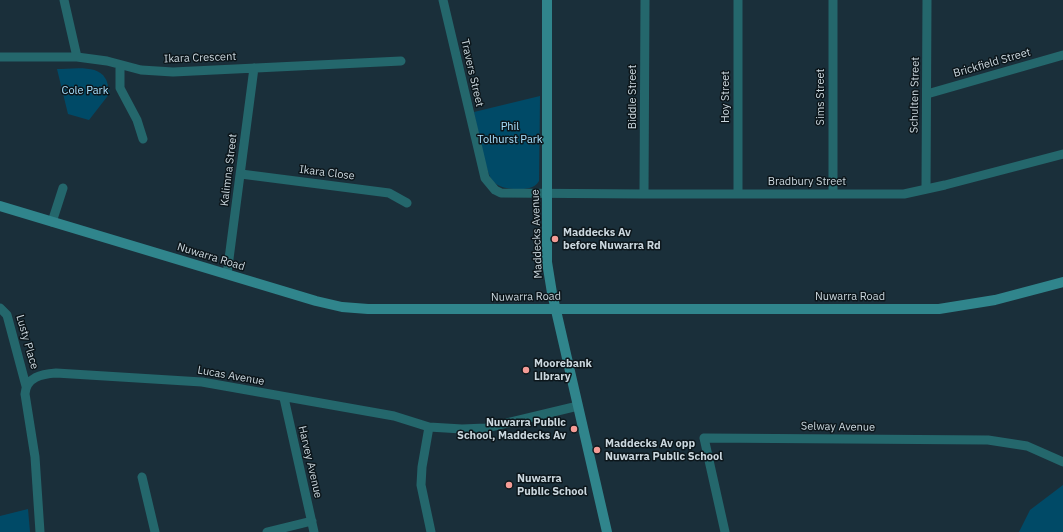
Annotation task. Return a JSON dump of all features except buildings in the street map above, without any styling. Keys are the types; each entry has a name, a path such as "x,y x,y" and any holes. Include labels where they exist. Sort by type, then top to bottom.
{"main road":[{"name":"Maddecks Avenue","path":"547,0 548,262 556,309 607,532"},
{"name":"Nuwarra Road","path":"0,206 316,301 354,309 512,310 939,308 995,300 1063,282"}],"street":[{"path":"64,0 77,57"},
{"name":"Travers Street","path":"445,0 485,178 494,190 501,193 547,194"},
{"name":"Biddle Street","path":"644,194 645,0"},
{"name":"Hoy Street","path":"738,0 738,194"},
{"name":"Sims Street","path":"833,0 833,194"},
{"name":"Schulten Street","path":"926,189 928,0"},
{"name":"Brickfield Street","path":"927,94 1063,55"},
{"name":"Ikara Crescent","path":"0,57 77,57 158,71 402,61"},
{"path":"120,65 120,88 137,120 143,139"},
{"name":"Kalimna Street","path":"227,274 254,68"},
{"name":"Bradbury Street","path":"547,194 904,194 1063,154"},
{"name":"Ikara Close","path":"241,174 389,193 407,204"},
{"path":"52,222 63,188"},
{"name":"Lusty Place","path":"0,308 6,315 9,323 26,386"},
{"name":"Lucas Avenue","path":"26,386 35,377 56,372 202,382 284,398 386,415 429,427 462,429 486,428 578,406"},
{"path":"26,386 25,394 35,457 40,532"},
{"name":"Harvey Avenue","path":"284,398 314,532"},
{"path":"429,427 422,467 421,485 431,532"},
{"name":"Selway Avenue","path":"725,532 704,438 988,440 1027,446 1063,461"},
{"path":"142,477 155,532"},
{"path":"267,532 312,521"}],"green space":[{"name":"Cole Park","path":"57,69 90,69 101,74 107,81 110,93 89,120 68,114"},
{"name":"Phil Tolhurst Park","path":"540,96 539,181 535,186 527,189 504,188 494,183 489,175 474,112"},
{"path":"1063,485 1063,532 1019,532 1030,510"},
{"path":"28,509 30,532 0,532 0,516"}],"place":[{"name":"Maddecks Av before Nuwarra Rd","path":"555,239"},
{"name":"Moorebank Library","path":"526,370"},
{"name":"Nuwarra Public School, Maddecks Av","path":"574,429"},
{"name":"Maddecks Av opp Nuwarra Public School","path":"597,450"},
{"name":"Nuwarra Public School","path":"509,485"}]}
